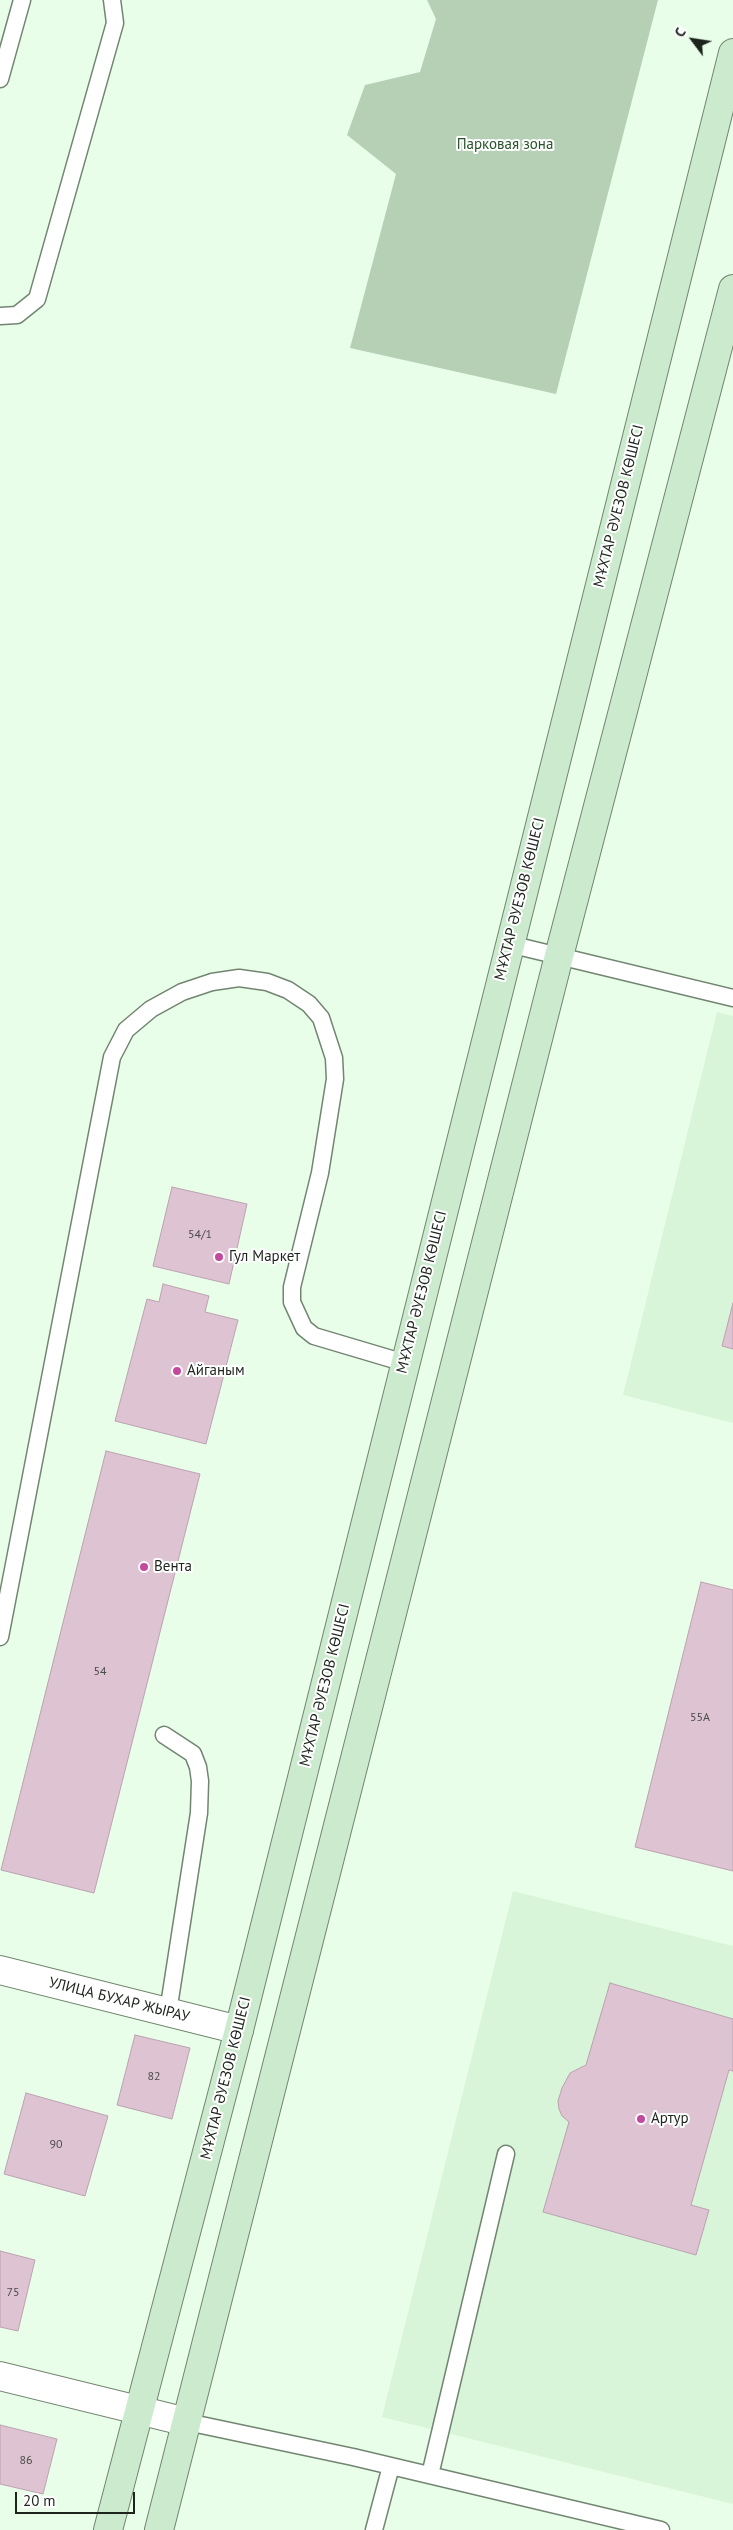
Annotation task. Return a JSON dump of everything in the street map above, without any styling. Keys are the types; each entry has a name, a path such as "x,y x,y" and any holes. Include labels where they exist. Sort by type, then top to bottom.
{"main road":[{"name":"МҰХТАР ӘУЕЗОВ КӨШЕСІ","path":"108,2530 239,2030 733,53"},
{"path":"159,2530 559,956 733,289"}],"street":[{"name":"УЛИЦА БУХАР ЖЫРАУ","path":"0,1970 239,2030"},
{"path":"0,2376 140,2412 187,2422"}],"lane":[{"path":"0,79 22,0"},
{"path":"0,316 17,315 37,299 115,23 112,0"},
{"path":"509,944 733,998"},
{"path":"0,1637 112,1057 126,1030 151,1009 182,992 212,982 239,978 267,982 288,990 309,1004 321,1018 334,1058 335,1078 320,1173 292,1288 292,1302 304,1328 314,1336 405,1363"},
{"path":"164,1735 193,1754 198,1767 200,1781 199,1813 168,2012"},
{"path":"430,2475 506,2154"},
{"path":"187,2422 391,2466 662,2530"},
{"path":"374,2530 391,2466"}],"shaded area":[{"path":"717,1012 733,1016 733,1423 623,1395"},
{"path":"513,1891 733,1946 733,2504 382,2417"}],"green space":[{"name":"Парковая зона","path":"427,0 658,0 556,394 350,348 396,174 347,135 365,85 420,72 436,19"}],"building":[{"path":"172,1187 247,1204 229,1284 153,1266"},
{"name":"Айганым","path":"163,1284 209,1296 205,1312 238,1320 206,1444 115,1421 147,1299 159,1302"},
{"path":"733,1303 733,1349 722,1346"},
{"path":"106,1451 200,1474 94,1893 1,1870"},
{"path":"701,1582 733,1590 733,1871 635,1847"},
{"name":"Артур","path":"610,1983 733,2019 733,2071 729,2070 691,2205 709,2210 696,2255 543,2212 569,2122 562,2116 558,2101 570,2073 586,2065"},
{"path":"135,2035 190,2048 172,2119 117,2105"},
{"path":"26,2093 108,2116 85,2196 4,2174"},
{"path":"0,2251 35,2260 18,2331 0,2327"},
{"path":"0,2425 57,2439 43,2494 0,2484"}],"place":[{"name":"Гул Маркет","path":"219,1257"},
{"name":"Айганым","path":"177,1371"},
{"name":"Вента","path":"144,1567"},
{"name":"Артур","path":"641,2119"}]}
